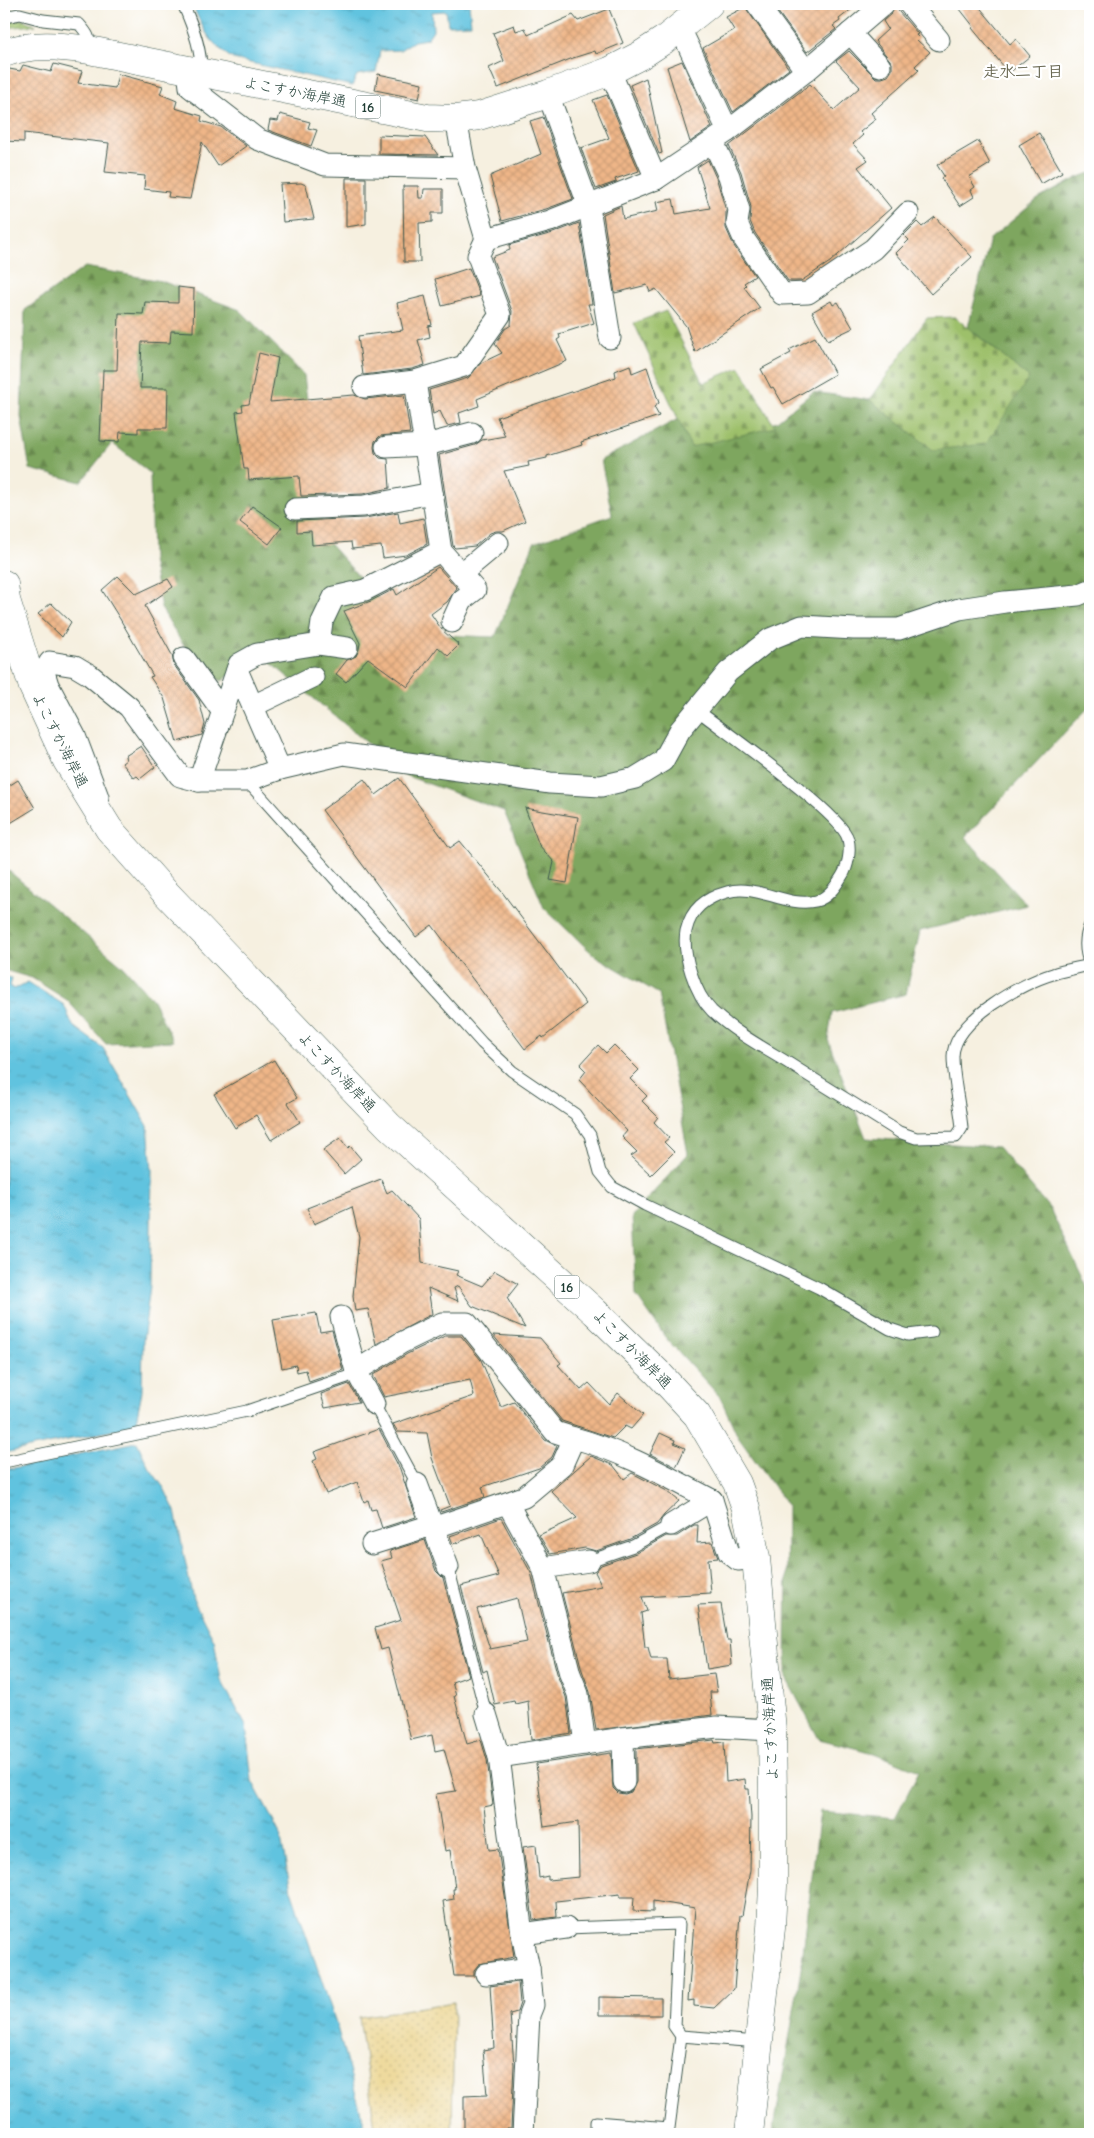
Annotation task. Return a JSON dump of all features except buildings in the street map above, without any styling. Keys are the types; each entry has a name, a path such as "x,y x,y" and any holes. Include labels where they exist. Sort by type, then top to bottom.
{"highway":[{"name":"よこすか海岸通","path":"4,53 37,46 89,50 427,118 456,120 478,116 548,94 610,71 641,55 680,28 709,4"},
{"name":"よこすか海岸通","path":"4,584 6,600 33,687 67,761 109,829 164,892 389,1126 595,1312 657,1372 697,1415 737,1483 746,1508 756,1558 772,1730 774,1886 749,2134"}],"street":[{"path":"757,4 806,71"},
{"path":"486,239 550,221 656,179 721,137 806,71 884,4"},
{"path":"909,4 938,40"},
{"path":"680,28 721,137 729,176 739,210 737,223 744,239 782,294 808,293 873,249 908,213"},
{"path":"850,33 880,66"},
{"path":"610,71 656,179"},
{"path":"194,72 190,87 257,139 325,164 465,168"},
{"path":"548,94 589,207 610,338"},
{"path":"364,387 415,382 464,366 500,316 478,256 486,239 465,168 456,120"},
{"path":"415,382 441,551 475,590 462,600 452,622"},
{"path":"386,446 426,445 472,433"},
{"path":"295,508 364,506 432,493"},
{"path":"462,573 498,543"},
{"path":"319,644 322,622 334,597 365,590 441,551"},
{"path":"109,829 75,736 48,686 44,672 50,662 75,666 90,675 129,707 180,776 199,781 247,781 280,769 344,754 550,783 602,786 635,778 663,761 680,730 728,672 770,639 802,626 899,629 959,609 1005,602 1078,595 1090,590"},
{"path":"199,781 239,664 258,654 319,644 347,648"},
{"path":"184,658 222,711"},
{"path":"237,670 280,769"},
{"path":"253,706 313,677"},
{"path":"341,1316 356,1371 374,1404"},
{"path":"356,1371 401,1343 442,1323 467,1323 555,1432 593,1443 642,1463 712,1500 729,1552 738,1560 756,1558"},
{"path":"372,1544 508,1504 524,1497 562,1465 574,1438"},
{"path":"417,1484 448,1567"},
{"path":"671,1525 712,1500"},
{"path":"508,1504 543,1568 570,1674 578,1694 585,1744"},
{"path":"543,1568 589,1561"},
{"path":"486,1714 499,1757 533,2005 529,2015 524,2134"},
{"path":"499,1757 623,1738 717,1727 772,1730"},
{"path":"623,1738 624,1782"},
{"path":"522,1934 566,1928"},
{"path":"486,1974 529,1968"}],"lane":[{"path":"183,4 192,22 201,64 194,72"},
{"path":"4,17 20,14 43,20 79,24 88,34 90,41 89,50"},
{"path":"697,710 820,805 840,826 848,839 848,857 844,873 832,891 817,901 796,902 747,890 728,891 700,902 689,920 685,939 688,964 698,988 711,1010 751,1041 899,1132 916,1138 956,1137 962,1128 953,1055 958,1038 968,1025 1005,996 1052,974 1090,965 1086,954 1086,934 1090,925"},
{"path":"247,781 482,1043 512,1071 574,1114 590,1135 600,1172 612,1187 644,1205 819,1288 890,1329 908,1335 932,1332"},
{"path":"4,1462 247,1411 347,1377 356,1371"},
{"path":"374,1404 417,1484"},
{"path":"589,1561 633,1546 671,1525"},
{"path":"448,1567 486,1714"},
{"path":"566,1928 679,1924 674,2026 681,2036 669,2128 596,2122 596,2134"},
{"path":"681,2036 758,2042"}],"green space":[{"path":"21,19 36,25 4,28 4,21"},
{"path":"1090,173 1090,706 965,837 1027,905 920,931 906,994 832,1013 828,1040 866,1138 998,1147 1050,1209 1090,1293 1090,2134 773,2134 801,1969 820,1811 895,1818 919,1771 874,1753 819,1739 786,1678 787,1505 738,1437 720,1397 665,1337 636,1295 632,1216 688,1154 659,994 594,955 544,908 504,811 407,776 265,658 237,670 222,681 197,668 161,608 152,560 150,473 112,443 81,482 30,469 21,417 25,310 85,267 161,281 240,310 304,375 324,538 411,634 495,637 534,543 612,515 601,460 678,419 691,447 777,421 813,392 870,400 933,450 1029,378 968,327 990,239 1038,199"},
{"path":"666,311 703,383 740,367 775,427 691,447 634,323"},
{"path":"955,317 1029,378 986,444 933,450 870,400 927,318"},
{"path":"4,867 123,966 153,1000 173,1041 106,1044 67,1000 32,978 4,970"}],"sand":[{"path":"454,2002 452,2134 376,2134 359,2017"}],"water":[{"path":"192,4 469,4 471,24 448,25 446,11 432,12 433,30 427,39 414,41 400,50 380,51 376,72 357,75 352,86 233,59 212,41"},
{"path":"5,977 12,978 10,987 14,989 28,982 64,1005 73,1026 103,1048 148,1126 152,1170 150,1286 143,1341 142,1391 135,1426 4,1453"},
{"path":"137,1442 148,1466 164,1488 175,1511 193,1599 214,1640 221,1680 246,1726 252,1781 280,1834 291,1890 335,2020 367,2134 4,2134 4,1470"}],"district":[{"name":"走水二丁目","path":"1023,71"}]}
